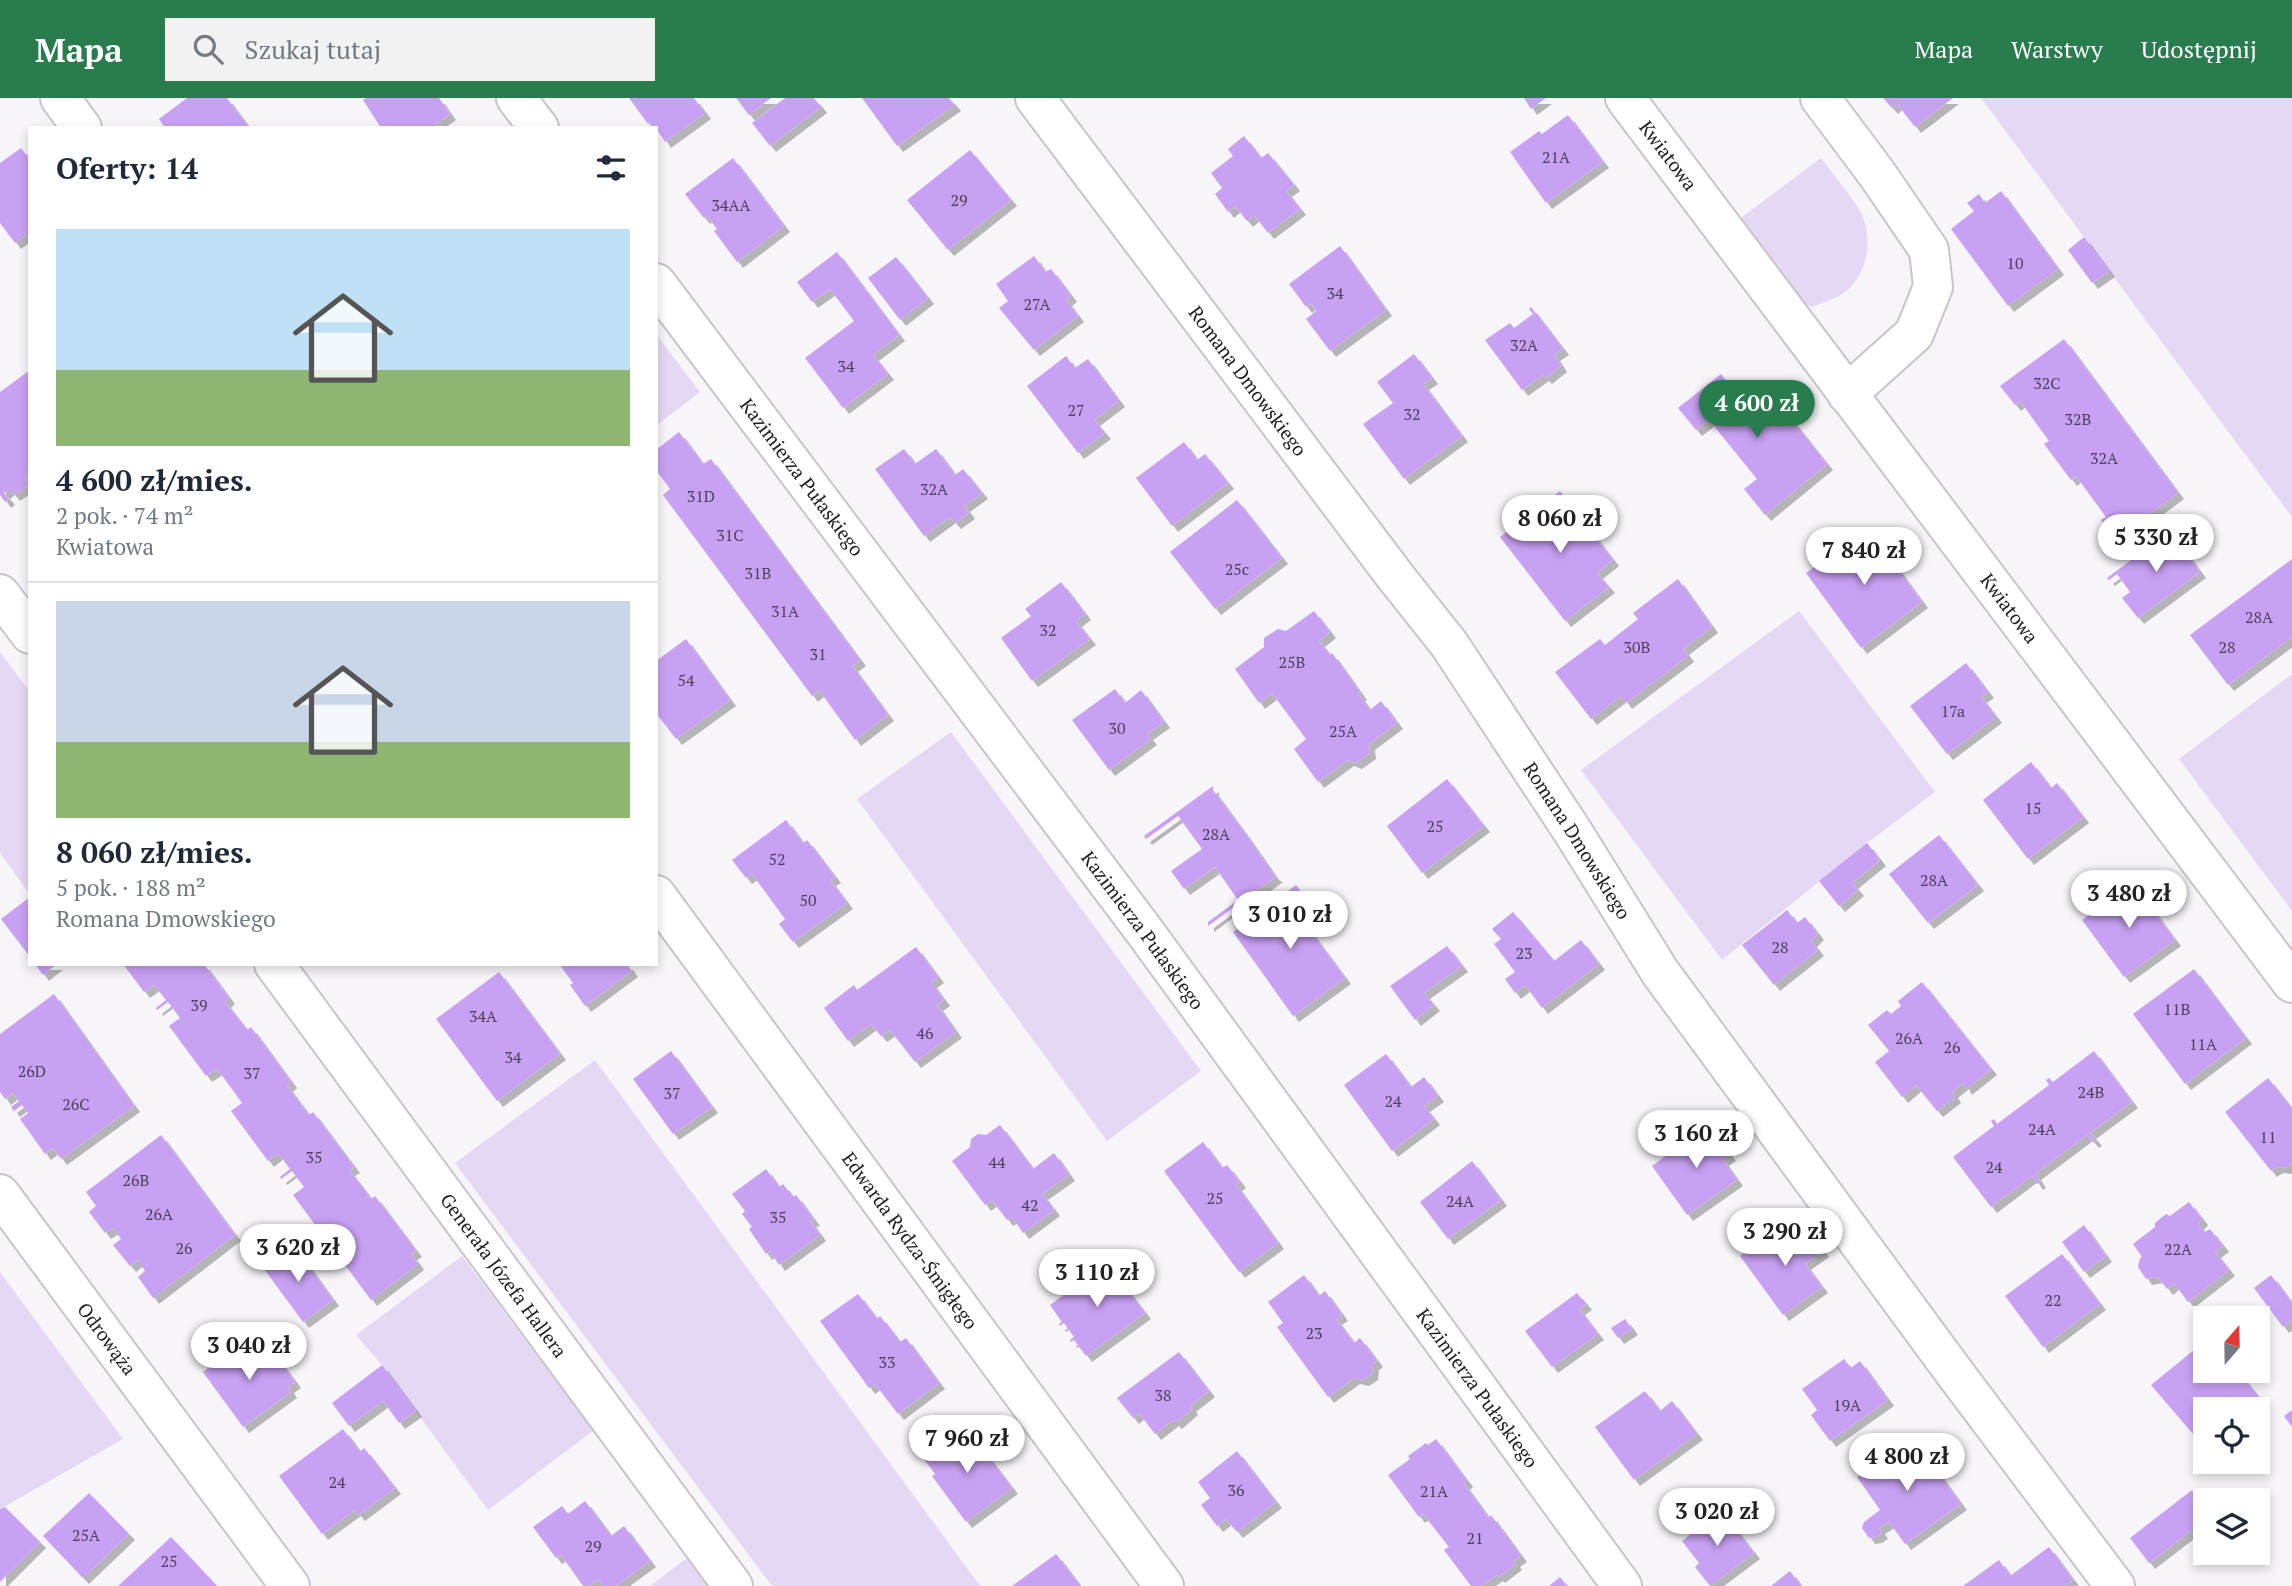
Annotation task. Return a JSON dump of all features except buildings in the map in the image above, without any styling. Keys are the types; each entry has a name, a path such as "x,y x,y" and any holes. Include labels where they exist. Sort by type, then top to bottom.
{"street":[{"path":"60,98 81,126"},
{"path":"516,98 537,126"},
{"name":"Romana Dmowskiego","path":"1035,98 1449,644 1573,832 1660,972 1954,1373 2115,1586"},
{"name":"Kwiatowa","path":"1625,98 2292,983"},
{"path":"1819,98 1877,174 1929,250 1933,287 1914,334 1847,394"},
{"name":"Kazimierza Pułaskiego","path":"658,286 1145,932 1622,1586"},
{"name":"Edwarda Rydza-Śmigłego","path":"658,898 1164,1586"},
{"name":"Generała Józefa Hallera","path":"275,966 733,1586"},
{"name":"Odrowąża","path":"0,1194 290,1586"}],"shaded area":[{"path":"1981,98 2292,98 2292,517 2250,461"},
{"path":"1821,158 1860,211 1868,241 1865,261 1850,288 1837,297 1811,307 1797,298 1734,223"},
{"path":"658,337 700,392 658,424"},
{"path":"1799,611 1935,792 1722,960 1581,770"},
{"path":"0,652 28,689 28,892 0,853"},
{"path":"2292,674 2292,911 2179,759"},
{"path":"951,732 1201,1071 1107,1141 857,799"},
{"path":"595,1060 980,1586 772,1586 455,1163"},
{"path":"462,1256 593,1431 488,1510 382,1365 356,1335"},
{"path":"0,1272 123,1439 0,1509"},
{"path":"687,1558 708,1586 650,1586"}]}
